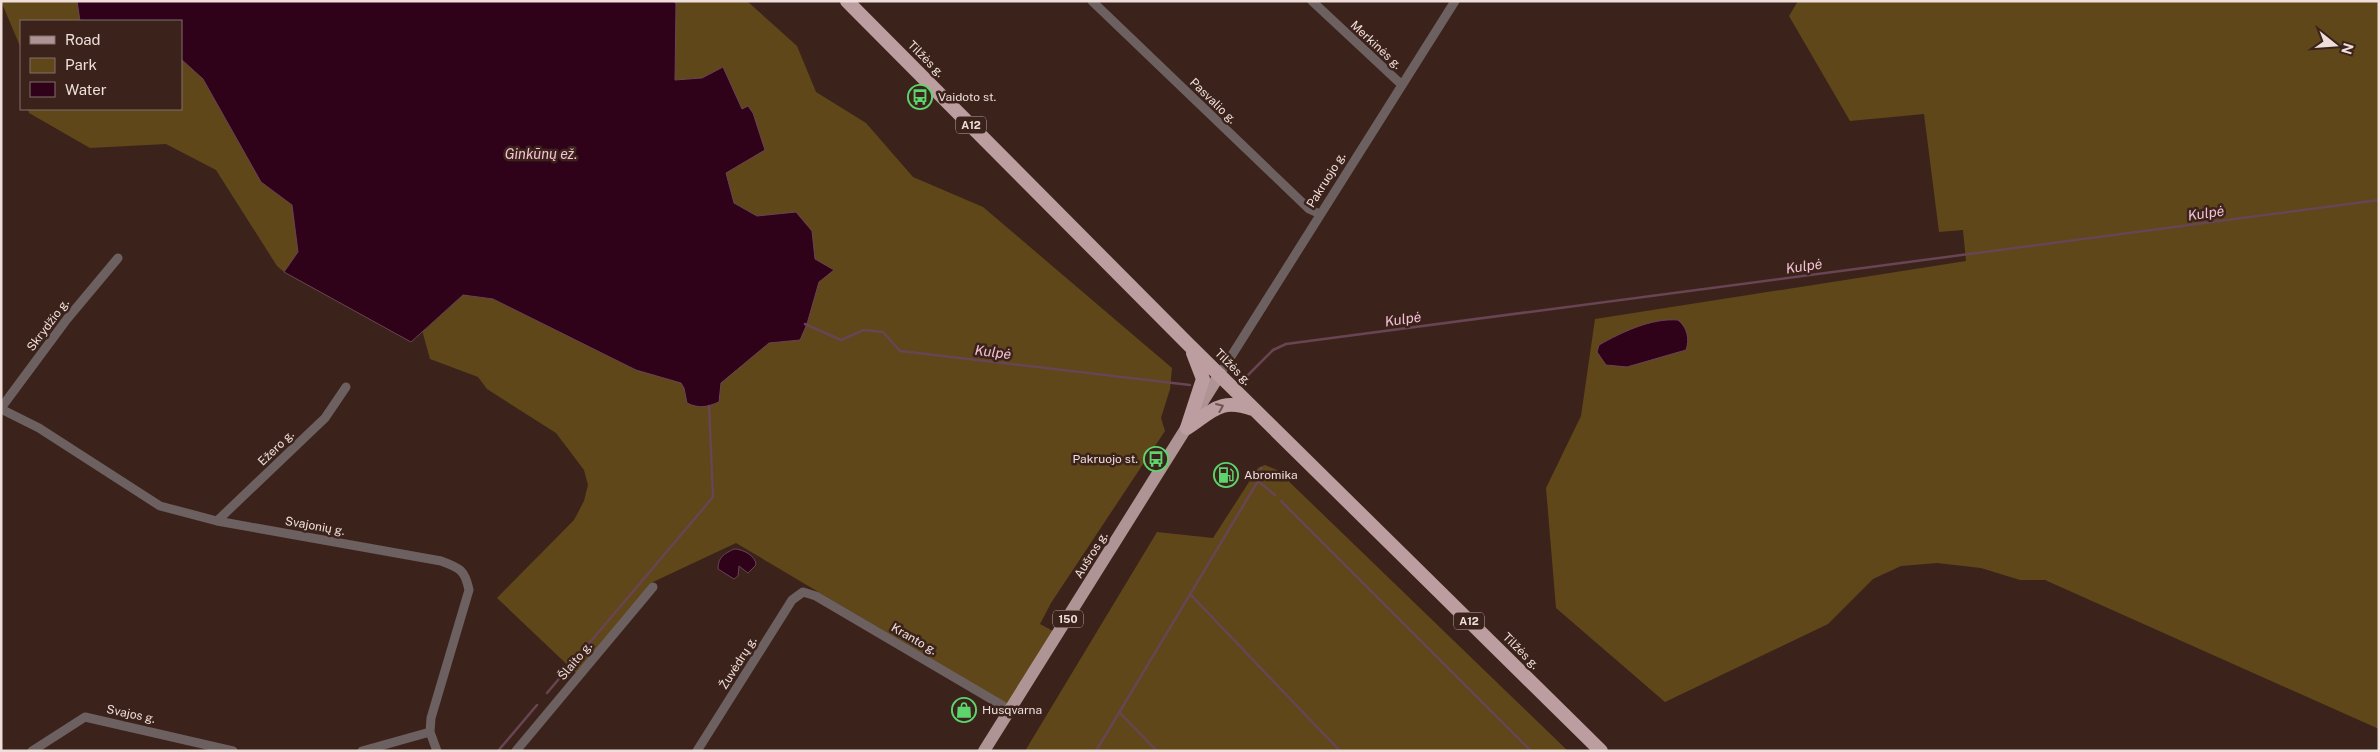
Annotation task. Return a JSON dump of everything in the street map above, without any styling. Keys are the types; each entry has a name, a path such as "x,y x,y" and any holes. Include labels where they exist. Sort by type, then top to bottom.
{"highway":[{"name":"Tilžės g.","path":"848,1 1188,344 1600,751"},
{"path":"1187,428 1202,389 1203,379 1200,368 1188,344"},
{"path":"1187,428 1220,405 1235,403 1256,411"}],"main road":[{"name":"Aušros g.","path":"984,751 1220,374"}],"street":[{"name":"Pasvalio g.","path":"1092,1 1249,154 1309,210 1320,214"},
{"name":"Merkinės g.","path":"1312,1 1402,85"},
{"name":"Pakruojo g.","path":"1220,374 1455,1"},
{"name":"Skrydžio g.","path":"1,408 67,319 118,258"},
{"name":"Ežero g.","path":"218,522 325,418 346,387"},
{"name":"Svajonių g.","path":"1,408 40,428 160,506 218,522 441,561 457,567 466,575 469,590 435,700 430,732 437,751"},
{"name":"Šlaito g.","path":"516,751 654,587"},
{"name":"Kranto g.","path":"803,592 816,596 1010,710"},
{"name":"Žuvėdrų g.","path":"697,751 792,600 803,592"},
{"name":"Svajos g.","path":"32,751 85,717 233,751"},
{"path":"362,751 430,732"}],"green space":[{"path":"1,1 77,1 80,20 20,20 20,46"},
{"path":"674,1 747,1 797,46 816,92 866,123 913,177 983,207 1172,368 1170,389 1161,418 1165,431 1051,603 1040,624 1053,631 1009,705 736,543 653,582 576,673 497,598 574,520 584,501 588,485 584,470 556,433 487,389 478,377 430,359 422,330 426,329 463,295 493,299 636,370 681,383 687,403 719,391 720,383 769,343 800,340 807,324 819,282 834,270 815,259 812,231 796,213 757,216 734,203 726,173 742,109 723,67 702,78 675,80 676,4"},
{"path":"1798,1 2379,1 2379,729 2045,580 2020,580 1981,568 1937,563 1901,566 1873,579 1828,624 1665,702 1556,608 1546,488 1581,416 1595,319 1966,261 1963,230 1939,232 1924,114 1850,121 1789,16"},
{"path":"182,60 203,79 261,182 292,205 298,252 284,272 277,266 216,170 166,144 90,148 29,113 28,110 182,110"},
{"path":"1265,465 1277,470 1568,751 1025,751 1157,532 1213,538 1258,468"}],"water":[{"name":"Ginkūnų ež.","path":"77,1 674,1 676,4 675,80 702,78 723,67 742,109 748,106 753,113 765,150 726,173 734,203 757,216 796,212 812,231 815,259 834,270 819,282 807,324 800,340 769,343 721,383 719,402 707,406 699,407 687,403 681,383 636,370 493,299 463,295 411,342 284,272 298,252 292,205 261,182 203,79 182,60 182,20 80,20"},
{"path":"1678,320 1684,326 1687,334 1686,350 1627,367 1606,365 1597,352 1599,345 1637,327 1658,321"},
{"path":"734,549 748,554 754,559 756,565 748,573 739,566 738,576 734,579 718,569 722,556"}],"waterway":[{"name":"Kulpė","path":"1245,378 1273,350 1286,344 2379,200"},
{"name":"Kulpė","path":"805,324 841,340 864,330 883,332 900,351 1190,385"},
{"path":"547,693 713,497 709,406"},
{"path":"1261,468 1258,481 1275,495"},
{"path":"1096,751 1258,481"},
{"path":"1281,501 1531,751"},
{"path":"1190,594 1340,751"},
{"path":"498,751 537,705"},
{"path":"1120,713 1157,751"}],"place":[{"name":"Vaidoto st.","path":"920,97"},
{"name":"Pakruojo st.","path":"1156,459"},
{"name":"Abromika","path":"1226,475"},
{"name":"Husqvarna","path":"964,710"}]}
